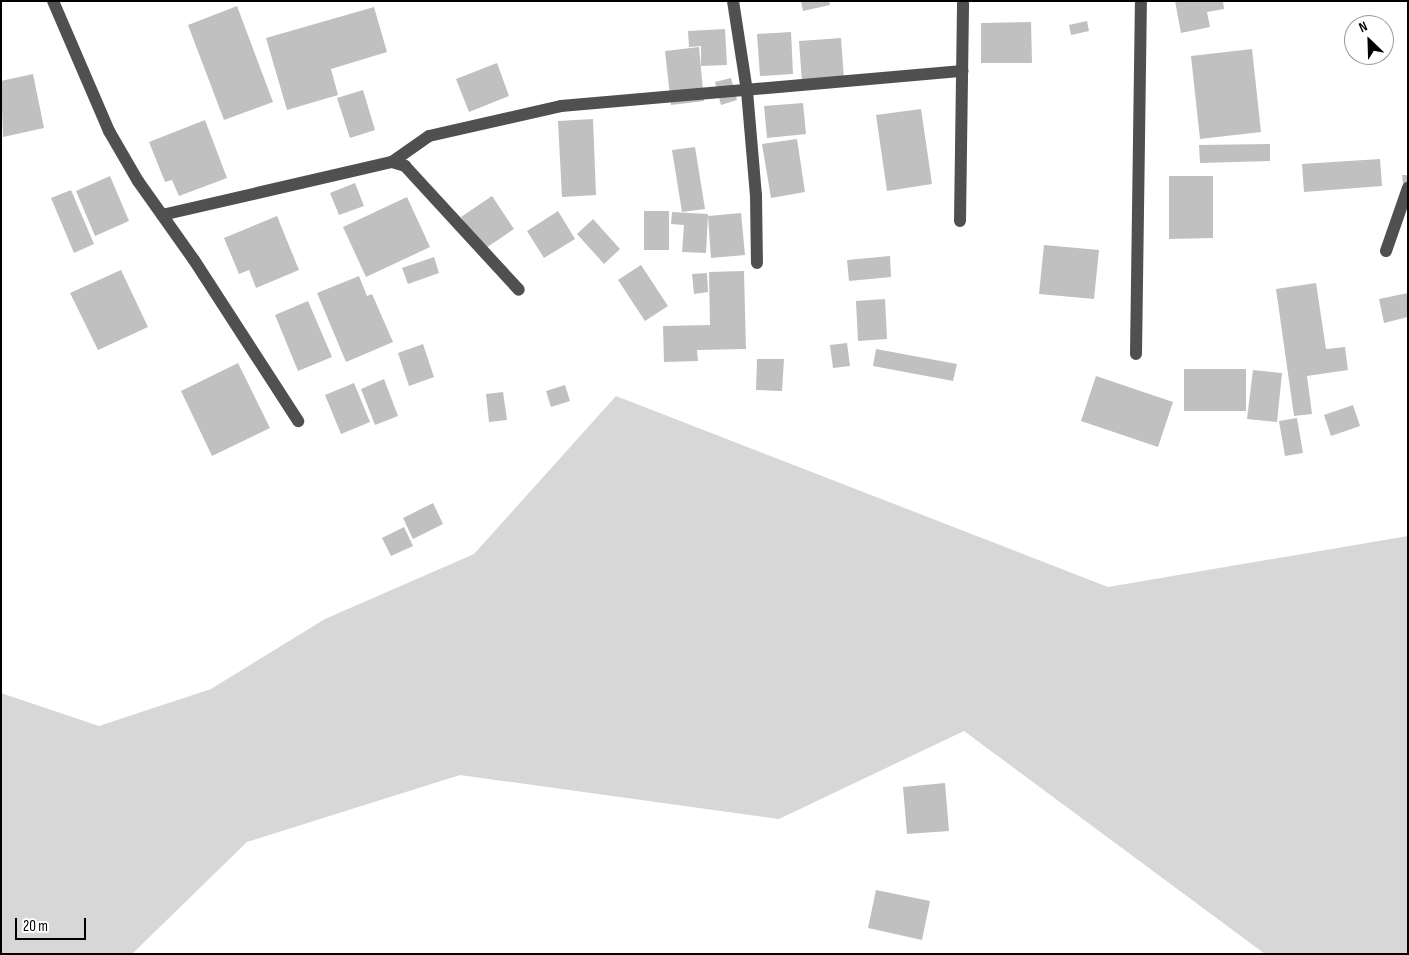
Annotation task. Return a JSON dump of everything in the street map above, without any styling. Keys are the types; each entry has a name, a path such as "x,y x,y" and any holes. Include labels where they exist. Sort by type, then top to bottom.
{"street":[{"path":"52,1 109,131 162,216 298,421"},
{"path":"733,1 747,91 756,195 757,263"},
{"path":"960,221 963,1"},
{"path":"1136,354 1141,1"},
{"path":"162,216 392,162 428,136 560,106 962,71"},
{"path":"392,162 405,166 475,246 519,290"},
{"path":"1386,251 1408,188"}],"shaded area":[{"path":"616,396 1108,587 1408,536 1408,954 1265,954 964,731 779,819 460,775 247,842 132,954 1,954 1,693 99,726 211,689 325,619 474,554"}],"building":[{"path":"801,1 829,1 830,5 803,11"},
{"path":"1175,1 1223,1 1224,9 1207,12 1210,27 1181,33"},
{"path":"237,6 273,102 224,120 188,25"},
{"path":"374,7 387,52 331,69 338,95 287,110 266,38"},
{"path":"1087,21 1089,31 1071,35 1069,25"},
{"path":"1031,22 1032,63 981,63 981,23"},
{"path":"725,29 727,65 701,66 701,46 689,47 688,31"},
{"path":"791,32 793,74 760,76 757,34"},
{"path":"841,38 844,79 802,82 799,41"},
{"path":"699,47 704,101 671,105 665,51"},
{"path":"1252,49 1261,132 1200,139 1191,56"},
{"path":"497,63 509,96 469,112 456,79"},
{"path":"33,74 44,128 3,137 1,81"},
{"path":"731,78 737,100 721,105 715,82"},
{"path":"363,90 375,130 350,138 337,98"},
{"path":"803,103 806,134 767,138 764,106"},
{"path":"921,109 932,184 887,191 876,115"},
{"path":"593,119 596,195 562,197 558,121"},
{"path":"205,120 227,178 179,196 172,180 165,182 149,142"},
{"path":"797,139 805,192 771,198 762,144"},
{"path":"1270,144 1270,161 1200,163 1199,145"},
{"path":"695,147 705,209 682,212 672,150"},
{"path":"1380,159 1382,186 1304,192 1302,164"},
{"path":"1402,175 1408,175 1408,204 1405,204"},
{"path":"110,176 129,221 95,236 76,191"},
{"path":"1169,176 1213,176 1213,238 1169,239"},
{"path":"355,183 364,206 339,215 330,193"},
{"path":"71,190 94,244 74,253 51,198"},
{"path":"492,196 514,229 483,250 461,217"},
{"path":"407,197 430,247 366,277 343,227"},
{"path":"558,211 575,239 544,258 527,231"},
{"path":"644,211 669,211 669,250 644,250"},
{"path":"672,212 708,214 706,253 682,252 684,225 671,224"},
{"path":"741,213 745,255 711,258 708,216"},
{"path":"277,216 299,270 256,288 249,270 239,274 224,238"},
{"path":"593,219 620,249 604,264 577,234"},
{"path":"1044,245 1099,250 1094,299 1039,294"},
{"path":"890,256 891,277 849,281 847,260"},
{"path":"434,257 439,273 408,284 402,268"},
{"path":"641,265 668,306 645,321 618,280"},
{"path":"121,270 148,327 98,350 70,293"},
{"path":"744,271 746,349 697,350 698,361 664,362 663,326 710,325 709,272"},
{"path":"707,273 708,292 694,294 692,274"},
{"path":"359,276 367,296 372,294 393,342 346,362 317,293"},
{"path":"1316,283 1326,349 1345,347 1348,370 1307,376 1312,414 1294,416 1276,289"},
{"path":"1408,293 1408,317 1384,323 1379,299"},
{"path":"885,299 887,339 858,341 856,301"},
{"path":"308,301 332,357 298,371 275,315"},
{"path":"847,343 850,366 833,368 830,345"},
{"path":"423,344 434,377 409,386 398,353"},
{"path":"876,349 957,364 953,381 873,366"},
{"path":"757,359 784,359 782,391 756,390"},
{"path":"238,363 270,428 212,456 181,391"},
{"path":"1184,369 1246,369 1246,411 1184,411"},
{"path":"1253,370 1282,373 1277,422 1247,419"},
{"path":"1096,376 1173,402 1158,447 1081,421"},
{"path":"384,379 398,416 375,425 361,389"},
{"path":"354,383 370,422 341,434 325,395"},
{"path":"565,385 570,401 551,407 546,391"},
{"path":"503,392 507,420 489,422 486,394"},
{"path":"1353,405 1360,426 1331,436 1324,415"},
{"path":"1297,418 1303,453 1285,456 1279,421"},
{"path":"433,503 443,524 413,539 403,518"},
{"path":"404,527 413,546 391,556 382,538"},
{"path":"945,783 949,831 907,834 903,787"},
{"path":"876,890 930,901 922,940 868,928"}]}
